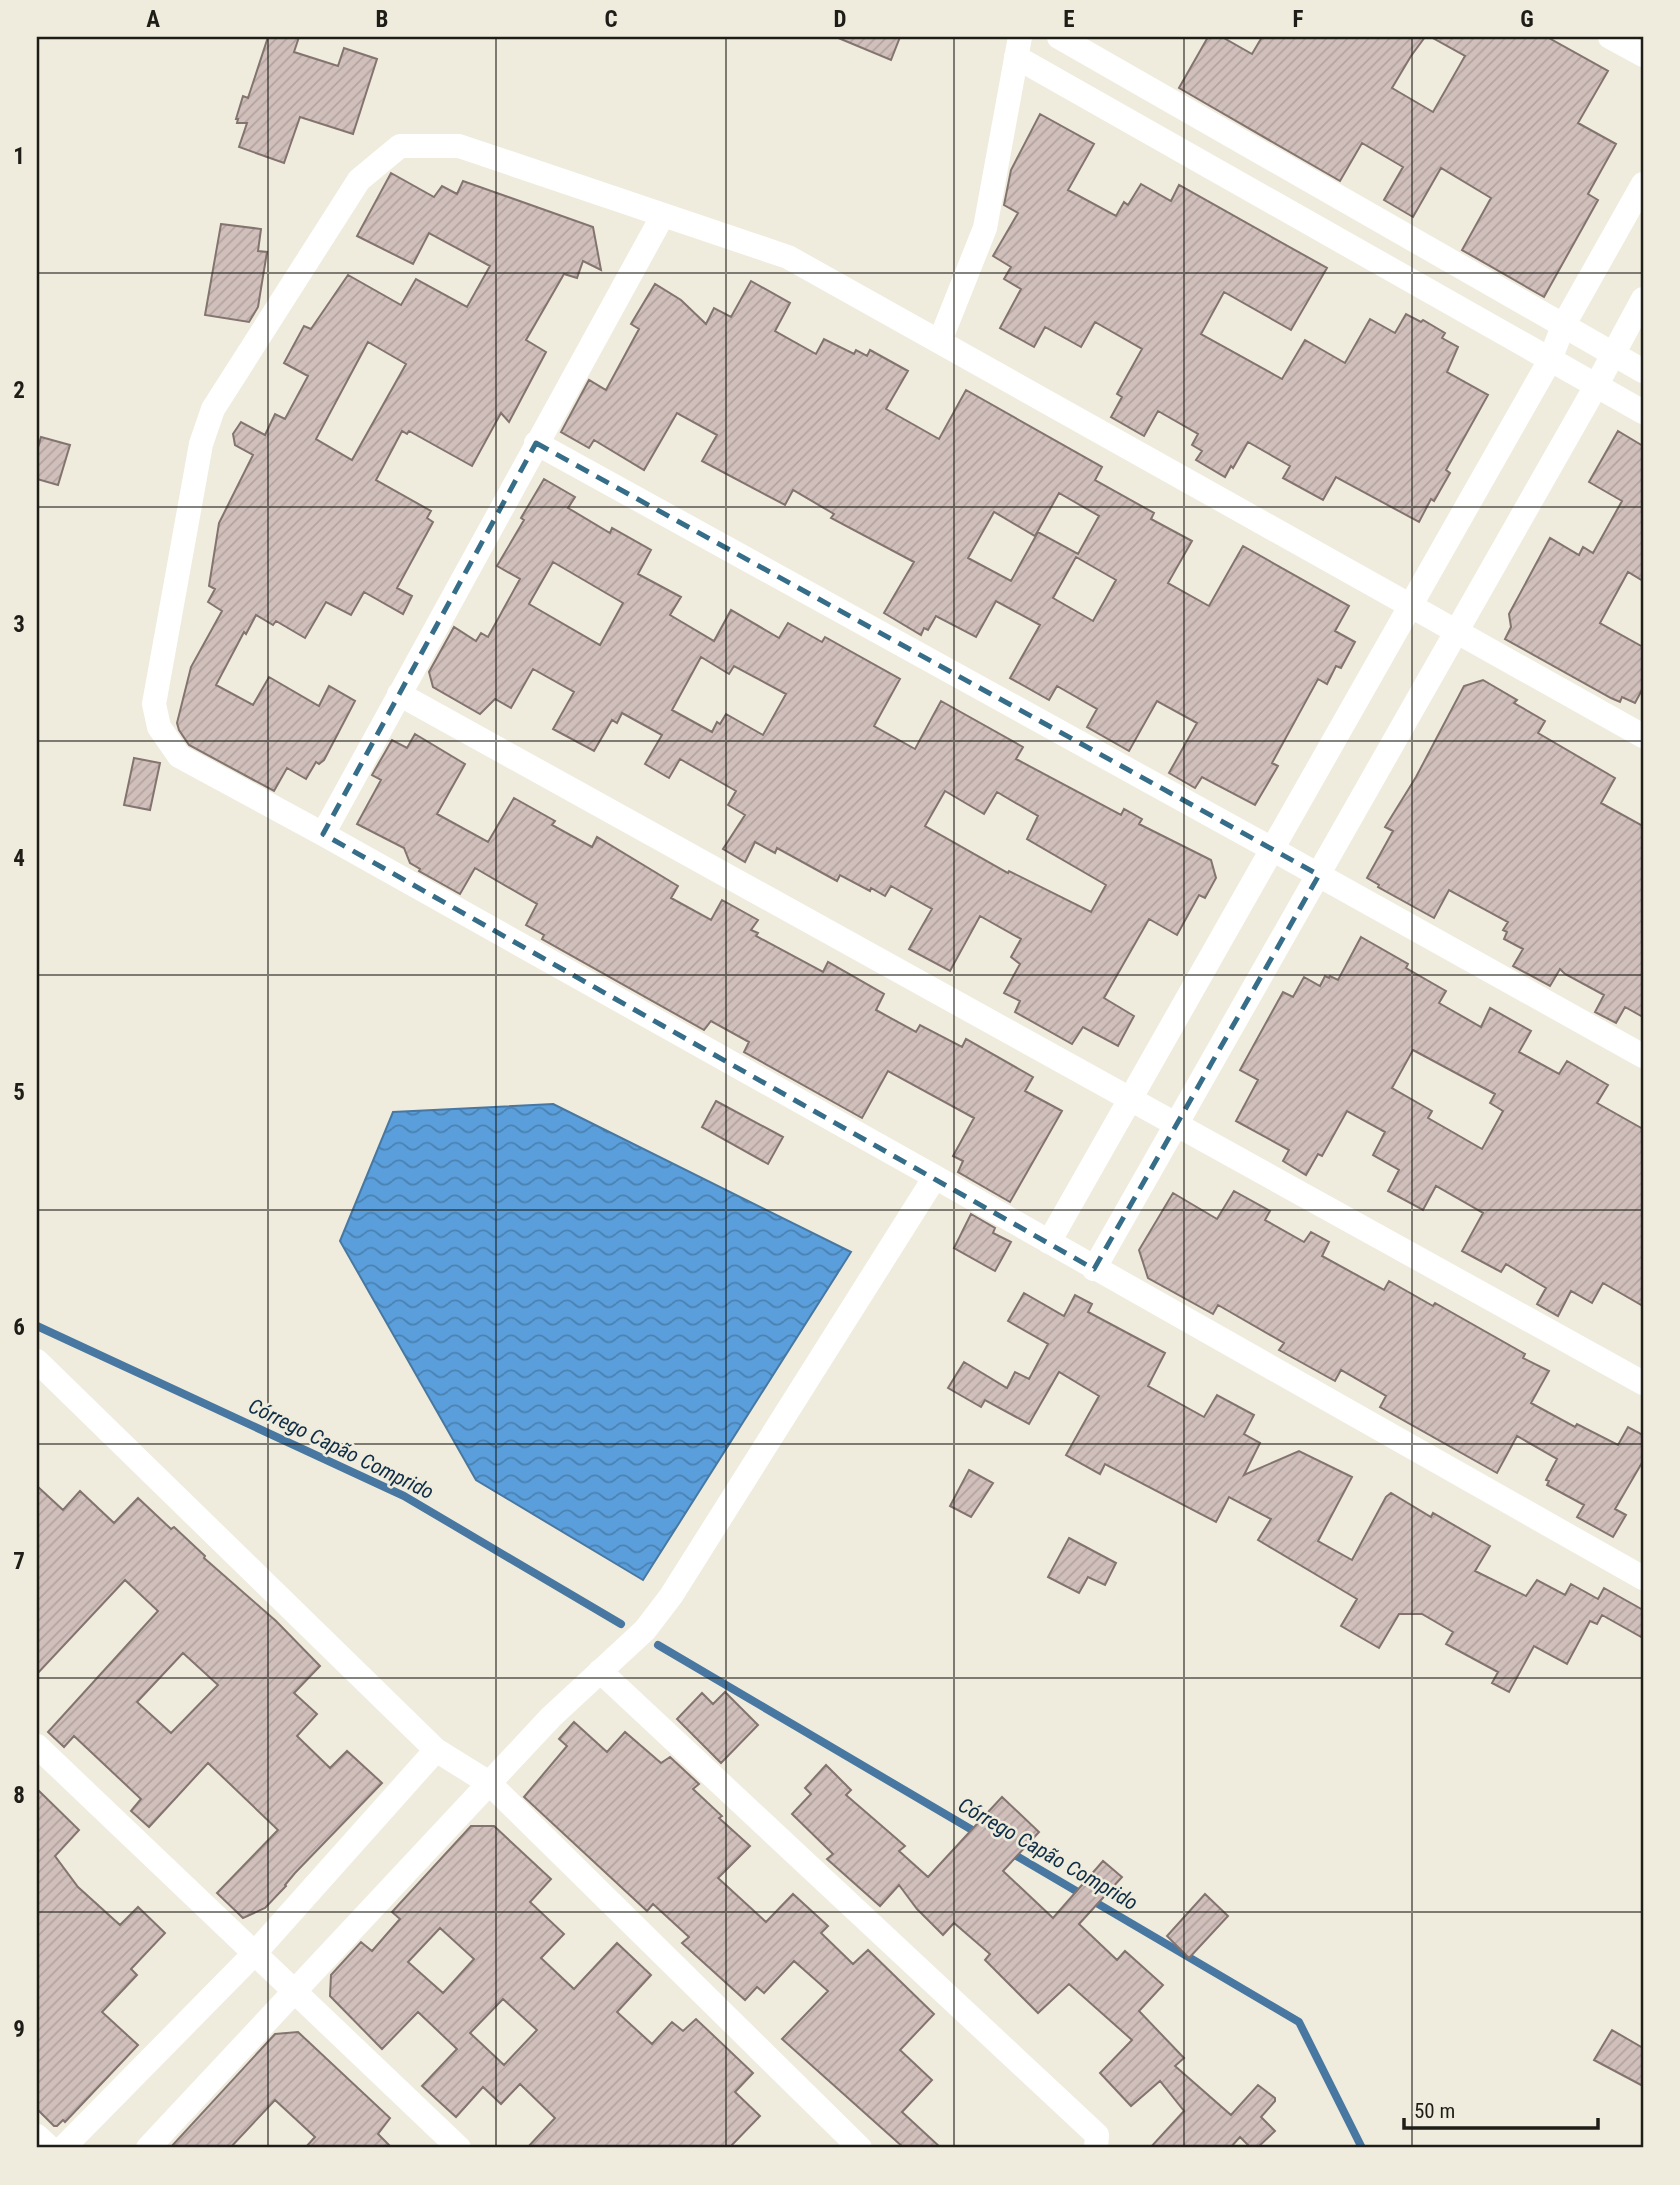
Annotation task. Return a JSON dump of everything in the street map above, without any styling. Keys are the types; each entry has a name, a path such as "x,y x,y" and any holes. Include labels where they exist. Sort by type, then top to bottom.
{"street":[{"path":"1059,37 1643,371"},
{"path":"1610,37 1643,55"},
{"path":"940,341 985,228 1018,47 1643,412"},
{"path":"1642,1574 1094,1269 323,834 179,756 159,727 154,704 201,444 213,409 359,180 400,146 459,146 788,257 1643,736"},
{"path":"1049,1242 1550,360 1563,326 1643,184"},
{"path":"323,834 663,215"},
{"path":"1094,1269 1597,386 1643,299"},
{"path":"536,443 1643,1056"},
{"path":"399,695 1643,1383"},
{"path":"148,2148 551,1717 645,1630 671,1596 935,1177"},
{"path":"37,1361 436,1750 489,1783 860,2148"},
{"path":"600,1671 1097,2135 1096,2148"},
{"path":"37,1746 459,2148"},
{"path":"63,2148 254,1954 436,1750"},
{"path":"37,2136 50,2148"}],"highlighted area":[{"path":"536,443 1319,875 1094,1269 323,834"}],"water":[{"path":"553,1104 851,1252 643,1580 476,1480 340,1241 393,1112"}],"building":[{"path":"268,37 299,37 294,52 338,66 344,48 377,59 353,134 300,117 284,163 239,147 247,123 237,123 236,119 243,96 248,98"},
{"path":"836,37 900,37 891,60"},
{"path":"1208,37 1222,37 1252,54 1262,37 1425,37 1392,88 1433,112 1465,56 1431,37 1547,37 1608,71 1578,123 1616,144 1588,194 1598,200 1544,297 1462,250 1491,198 1441,168 1413,217 1384,200 1403,167 1362,143 1340,181 1179,88"},
{"path":"1040,114 1094,144 1068,190 1116,216 1124,202 1128,205 1141,184 1171,201 1179,185 1327,268 1291,330 1224,292 1201,334 1282,379 1305,340 1345,363 1370,319 1395,333 1406,314 1445,333 1442,338 1458,347 1447,372 1488,395 1446,470 1450,473 1434,501 1431,499 1419,522 1336,477 1323,500 1283,478 1290,466 1248,442 1225,477 1196,460 1202,451 1192,445 1198,434 1158,411 1144,436 1111,417 1122,397 1117,394 1142,349 1095,322 1081,347 1045,327 1034,347 1000,328 1021,289 1004,279 1011,267 993,256 1018,213 1004,205 1011,170"},
{"path":"391,173 434,197 442,186 457,194 463,181 593,227 601,270 583,261 577,278 564,274 526,340 546,352 509,422 501,413 472,466 409,431 407,434 402,431 376,480 431,511 427,518 433,522 397,588 412,596 403,614 364,592 351,615 326,602 305,638 276,621 273,625 256,615 246,634 244,632 216,685 253,705 269,677 319,706 329,686 355,701 324,760 319,764 316,762 306,779 287,768 274,791 189,745 177,723 191,667 222,611 208,602 215,589 209,586 219,523 253,455 235,445 233,434 241,422 265,435 275,414 285,419 308,376 284,363 304,326 311,329 348,275 401,305 416,279 467,307 490,266 429,233 413,264 357,236","holes":["368,342 406,364 352,460 316,439"]},
{"path":"221,224 261,229 258,251 267,252 258,307 249,322 205,315"},
{"path":"751,281 790,303 775,331 816,354 824,339 854,354 856,350 867,356 870,350 908,371 886,409 939,439 966,390 1102,467 1095,480 1154,513 1151,519 1192,541 1168,583 1209,606 1243,546 1349,606 1335,631 1355,642 1341,668 1336,666 1327,684 1318,679 1272,763 1278,766 1255,805 1202,777 1195,788 1169,773 1197,723 1157,701 1129,751 1087,727 1097,709 1057,686 1049,700 1010,678 1040,625 996,601 976,637 936,616 928,630 924,628 921,635 884,613 914,562 831,518 834,514 793,490 785,505 702,461 717,435 677,413 644,470 594,440 589,448 561,432 589,380 606,390 639,329 631,324 655,284 681,300 706,324 714,308 731,317","holes":["1059,493 1099,516 1078,554 1038,532 1011,581 968,558 994,512 1035,536","1076,557 1116,580 1093,621 1053,598"]},
{"path":"1618,431 1643,446 1643,581 1628,572 1600,623 1643,647 1643,688 1635,703 1622,697 1620,702 1611,698 1505,639 1511,627 1509,614 1550,538 1579,555 1583,547 1593,553 1622,501 1589,482"},
{"path":"41,437 70,445 58,485 37,479 37,451"},
{"path":"544,479 575,497 568,508 610,533 612,528 651,550 638,574 681,597 670,615 714,641 731,610 779,638 788,623 822,642 825,637 900,679 874,726 915,749 941,701 1023,747 1016,759 1121,815 1124,809 1142,819 1139,824 1211,860 1216,878 1205,898 1199,895 1177,935 1149,919 1104,998 1134,1016 1118,1046 1083,1027 1072,1044 1015,1012 1020,1001 1004,993 1020,964 1011,957 1021,939 980,916 950,971 909,949 932,909 891,886 885,896 840,875 837,881 777,848 775,853 755,842 745,862 723,849 745,815 728,805 736,791 680,759 669,778 645,764 662,735 622,713 617,723 612,720 594,751 553,729 574,692 533,669 511,708 495,699 480,714 433,687 429,672 454,627 476,641 481,633 488,637 520,579 497,566 524,520 521,518","holes":["553,562 623,603 600,645 529,604","701,657 729,674 734,666 786,694 763,735 726,714 720,724 717,722 712,732 672,710","945,791 984,814 997,792 1038,816 1027,839 1106,885 1091,912 1009,871 1008,873 925,826"]},
{"path":"1483,680 1545,721 1538,733 1615,778 1601,803 1643,826 1643,1017 1625,1007 1616,1023 1595,1012 1604,995 1560,969 1550,986 1513,966 1523,949 1504,939 1507,932 1503,930 1508,922 1449,890 1434,918 1367,878 1393,831 1385,827 1416,777 1464,686"},
{"path":"415,734 465,764 437,814 488,842 514,798 555,821 552,825 592,847 597,837 678,886 671,898 711,920 722,900 758,920 751,930 758,933 756,936 823,972 828,962 884,994 876,1010 916,1032 920,1025 962,1047 966,1039 1033,1077 1025,1091 1062,1111 1010,1202 958,1172 963,1161 953,1156 974,1118 888,1071 862,1118 744,1052 749,1042 711,1021 704,1030 542,939 544,935 526,925 537,904 475,868 460,894 419,871 420,869 410,863 404,848 357,824 381,780 372,775 392,740 407,748"},
{"path":"134,758 160,763 150,810 124,805"},
{"path":"1361,937 1408,964 1406,968 1446,991 1439,1003 1481,1027 1490,1008 1531,1031 1519,1052 1559,1074 1567,1061 1608,1085 1597,1103 1643,1129 1643,1306 1603,1283 1592,1303 1571,1291 1558,1316 1537,1304 1546,1288 1506,1264 1501,1272 1462,1251 1483,1213 1436,1186 1423,1210 1388,1191 1399,1170 1373,1155 1385,1132 1347,1111 1322,1156 1318,1154 1306,1175 1283,1161 1289,1150 1236,1121 1258,1080 1240,1070 1283,992 1293,997 1304,977 1320,986 1325,976 1338,980","holes":["1413,1050 1495,1094 1490,1103 1503,1111 1482,1149 1428,1118 1432,1111 1392,1088"]},
{"path":"716,1101 783,1137 768,1164 702,1127"},
{"path":"1234,1191 1270,1211 1265,1220 1304,1242 1311,1232 1329,1242 1322,1256 1384,1290 1389,1281 1433,1306 1435,1303 1525,1354 1523,1358 1549,1371 1531,1403 1575,1427 1577,1424 1618,1445 1628,1427 1643,1435 1643,1461 1615,1509 1626,1515 1613,1537 1577,1517 1584,1505 1547,1485 1549,1481 1546,1480 1557,1459 1517,1436 1497,1473 1380,1407 1386,1396 1341,1370 1335,1381 1279,1350 1284,1343 1218,1305 1213,1314 1148,1278 1139,1250 1173,1193 1217,1219"},
{"path":"971,1214 995,1228 993,1233 1011,1242 995,1271 954,1248"},
{"path":"1024,1293 1064,1316 1075,1295 1092,1304 1088,1312 1165,1353 1148,1386 1204,1417 1217,1395 1254,1415 1244,1434 1260,1443 1244,1475 1299,1451 1352,1477 1318,1541 1352,1560 1386,1497 1391,1493 1431,1517 1433,1513 1490,1546 1475,1571 1526,1596 1537,1580 1565,1595 1571,1584 1598,1599 1604,1588 1643,1610 1643,1638 1602,1615 1597,1624 1590,1621 1567,1664 1534,1646 1509,1692 1492,1683 1498,1672 1446,1644 1453,1632 1422,1614 1399,1614 1379,1648 1341,1626 1357,1599 1258,1540 1271,1519 1229,1497 1216,1522 1105,1464 1100,1474 1066,1455 1099,1396 1059,1372 1029,1424 985,1400 981,1407 948,1388 964,1362 1007,1388 1015,1372 1029,1379 1048,1344 1008,1321"},
{"path":"969,1470 993,1483 971,1517 950,1506"},
{"path":"37,1486 63,1510 80,1491 114,1523 138,1498 171,1529 174,1527 205,1556 204,1558 276,1621 320,1666 294,1693 317,1714 297,1736 330,1768 347,1751 382,1783 265,1908 243,1918 217,1893 278,1830 208,1763 149,1827 131,1811 141,1799 74,1736 64,1747 48,1732 158,1611 125,1580 37,1674","holes":["183,1653 218,1685 171,1733 137,1702"]},
{"path":"1069,1538 1116,1563 1105,1585 1088,1577 1079,1593 1048,1577"},
{"path":"725,1692 758,1725 721,1763 677,1719 702,1693 713,1704"},
{"path":"574,1722 607,1752 625,1732 661,1763 670,1757 699,1784 693,1789 722,1816 719,1818 750,1846 718,1878 766,1922 793,1894 828,1926 821,1933 853,1964 868,1950 934,2014 900,2050 932,2080 902,2112 941,2148 904,2148 782,2039 828,1991 794,1961 764,1993 757,1987 745,2000 682,1943 689,1937 653,1904 647,1911 524,1797 567,1746 559,1739"},
{"path":"826,1765 851,1790 846,1795 905,1846 899,1851 928,1877 1002,1797 1039,1832 1003,1871 1053,1918 1103,1861 1122,1877 1079,1924 1117,1960 1125,1951 1163,1985 1139,2011 1184,2058 1175,2066 1231,2115 1258,2085 1275,2098 1261,2117 1275,2131 1257,2148 1251,2148 1240,2137 1230,2148 1150,2148 1184,2111 1160,2081 1131,2106 1100,2073 1132,2040 1069,1984 1038,2013 985,1960 990,1954 954,1923 943,1935 917,1909 899,1885 880,1906 827,1859 833,1854 792,1814 811,1794 805,1788"},
{"path":"37,1789 79,1830 55,1856 78,1887 120,1925 138,1907 165,1933 131,1969 137,1975 102,2012 138,2045 65,2122 63,2120 57,2126 37,2109"},
{"path":"471,1826 494,1826 551,1879 530,1902 564,1934 541,1958 574,1989 617,1943 651,1975 617,2012 652,2044 672,2022 683,2031 696,2019 753,2073 735,2092 760,2116 729,2148 527,2148 555,2118 520,2084 501,2104 483,2087 456,2117 422,2086 457,2049 418,2012 382,2049 330,1996 331,1975 361,1942 372,1951 400,1919 392,1912","holes":["440,1928 474,1959 443,1993 408,1962","503,1999 537,2030 504,2065 470,2033"]},
{"path":"1205,1894 1228,1916 1189,1958 1167,1936"},
{"path":"1612,2030 1643,2048 1643,2086 1594,2060"},
{"path":"298,2032 390,2118 378,2134 392,2148 305,2148 315,2137 275,2100 230,2148 170,2148 275,2034"}],"waterway":[{"name":"Córrego Capão Comprido","path":"37,1326 404,1496 621,1624"},
{"name":"Córrego Capão Comprido","path":"658,1645 979,1834"},
{"name":"Córrego Capão Comprido","path":"1008,1851 1299,2022 1362,2148"}]}
